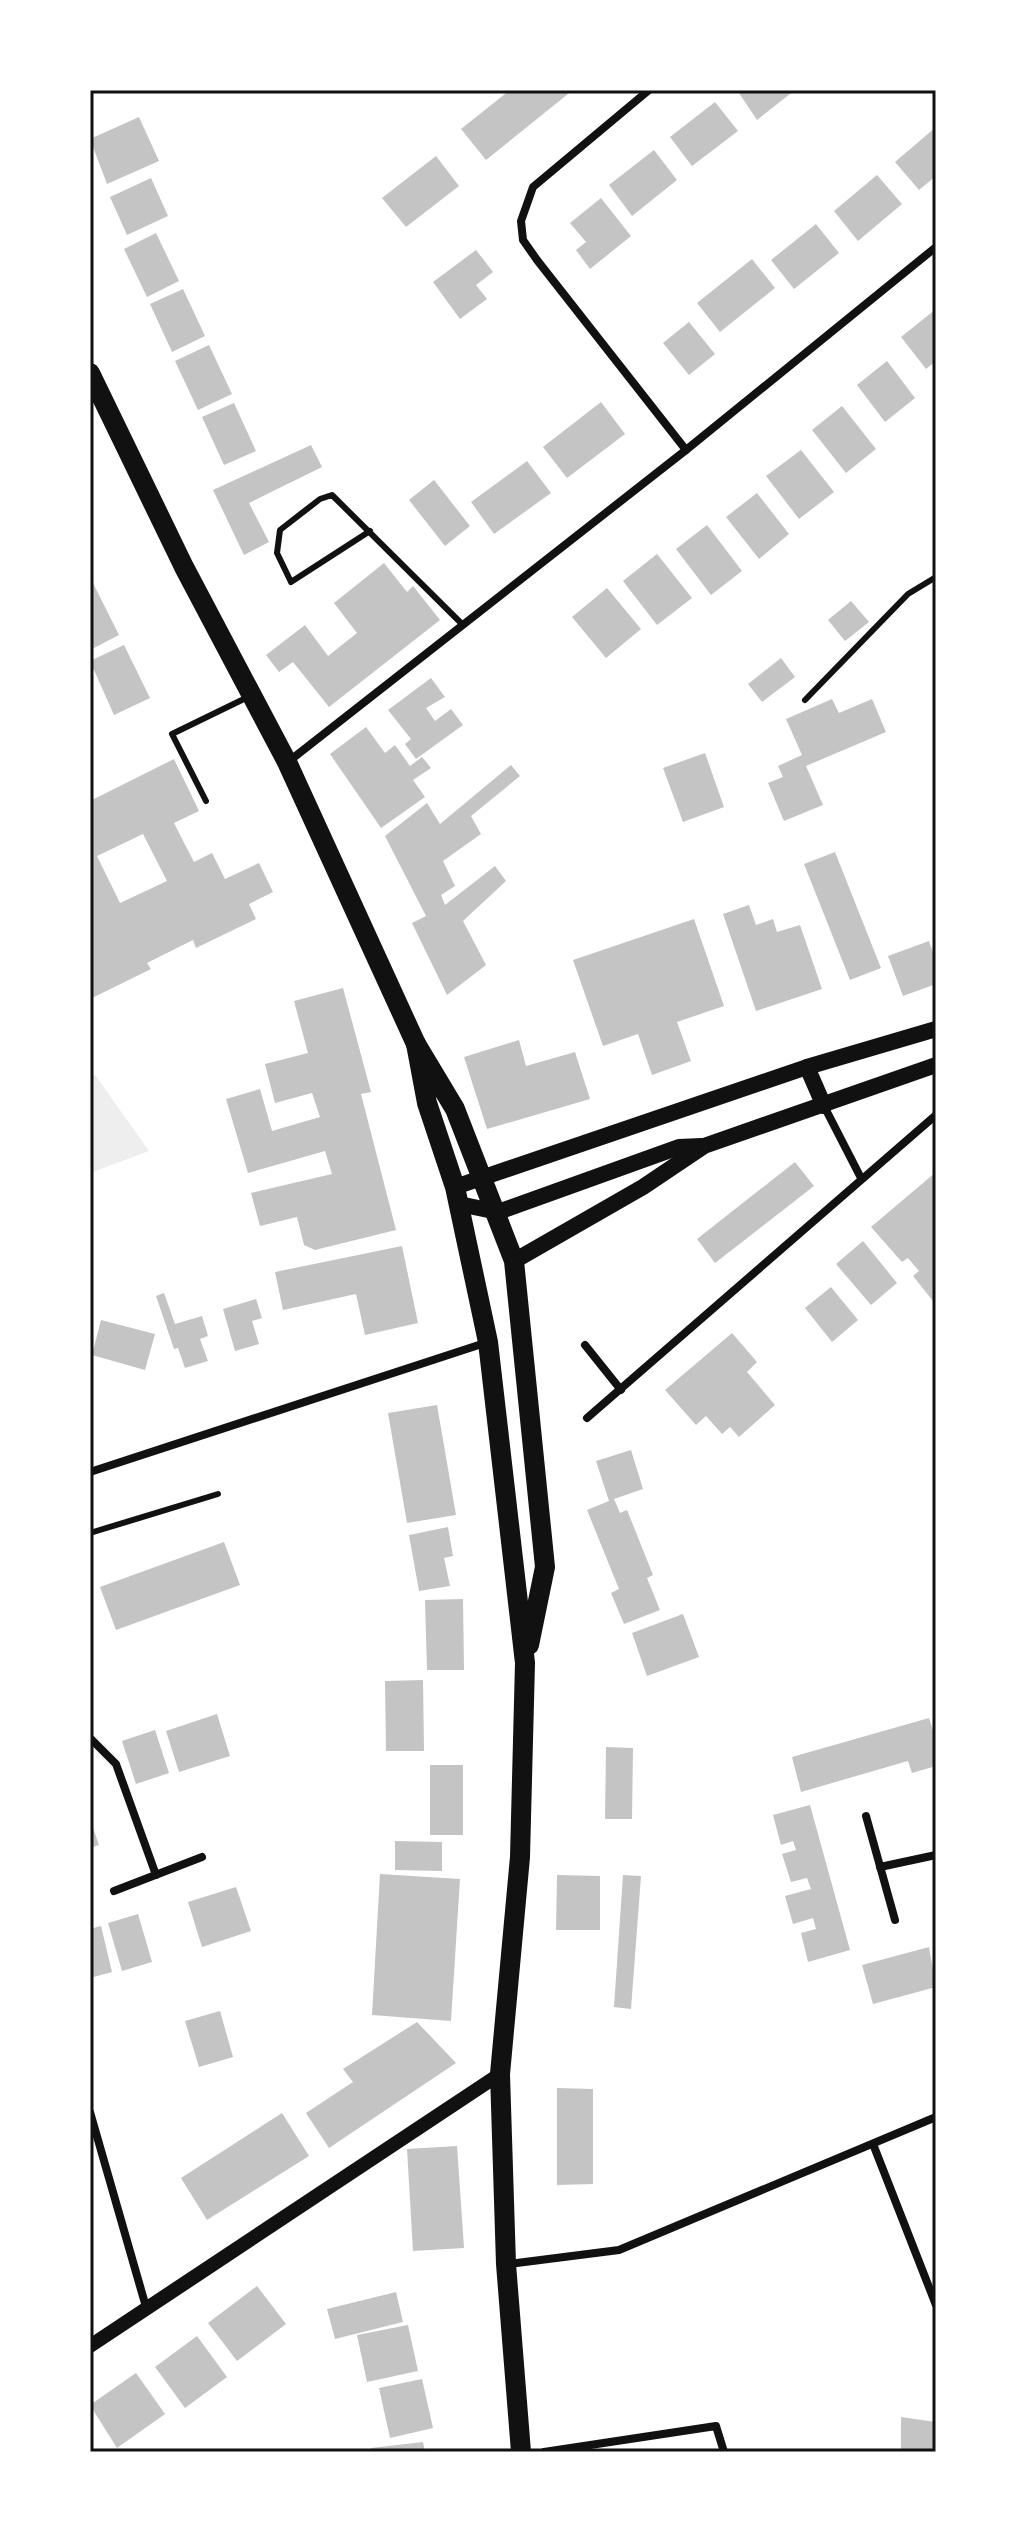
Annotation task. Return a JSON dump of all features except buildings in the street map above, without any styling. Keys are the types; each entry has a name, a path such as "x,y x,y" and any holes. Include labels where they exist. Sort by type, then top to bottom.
{"main road":[{"path":"90,373 287,762 416,1044 455,1109 498,1212 514,1261 545,1567 525,1663"},
{"path":"457,1195 484,1177 807,1067 936,1029"},
{"path":"416,1044 427,1103 457,1195 488,1342 525,1663 520,1857 500,2074 506,2264 521,2452"},
{"path":"514,1261 643,1187 704,1146 936,1065"},
{"path":"807,1067 824,1106"},
{"path":"457,1195 498,1212 679,1147 704,1146"}],"street":[{"path":"649,90 533,187 521,221 523,240 537,260 686,450"},
{"path":"287,762 686,450 936,247"},
{"path":"824,1106 861,1178"},
{"path":"587,1418 936,1115"},
{"path":"90,1472 488,1342"},
{"path":"585,1345 621,1390"},
{"path":"90,1738 116,1764 156,1875"},
{"path":"866,1816 895,1920"},
{"path":"880,1867 936,1855"},
{"path":"114,1891 202,1857"},
{"path":"90,2346 500,2074"},
{"path":"90,2112 146,2307"},
{"path":"506,2264 550,2261 619,2250 936,2117"},
{"path":"873,2144 936,2305"},
{"path":"544,2452 716,2426 724,2452"}],"lane":[{"path":"370,531 291,582 277,553 280,530 320,499 332,495 370,531 463,625"},
{"path":"805,700 908,594 936,577"},
{"path":"206,801 172,734 251,696"},
{"path":"90,1533 218,1494"}],"shaded area":[{"path":"95,1075 149,1151 90,1173 90,1076"}]}
